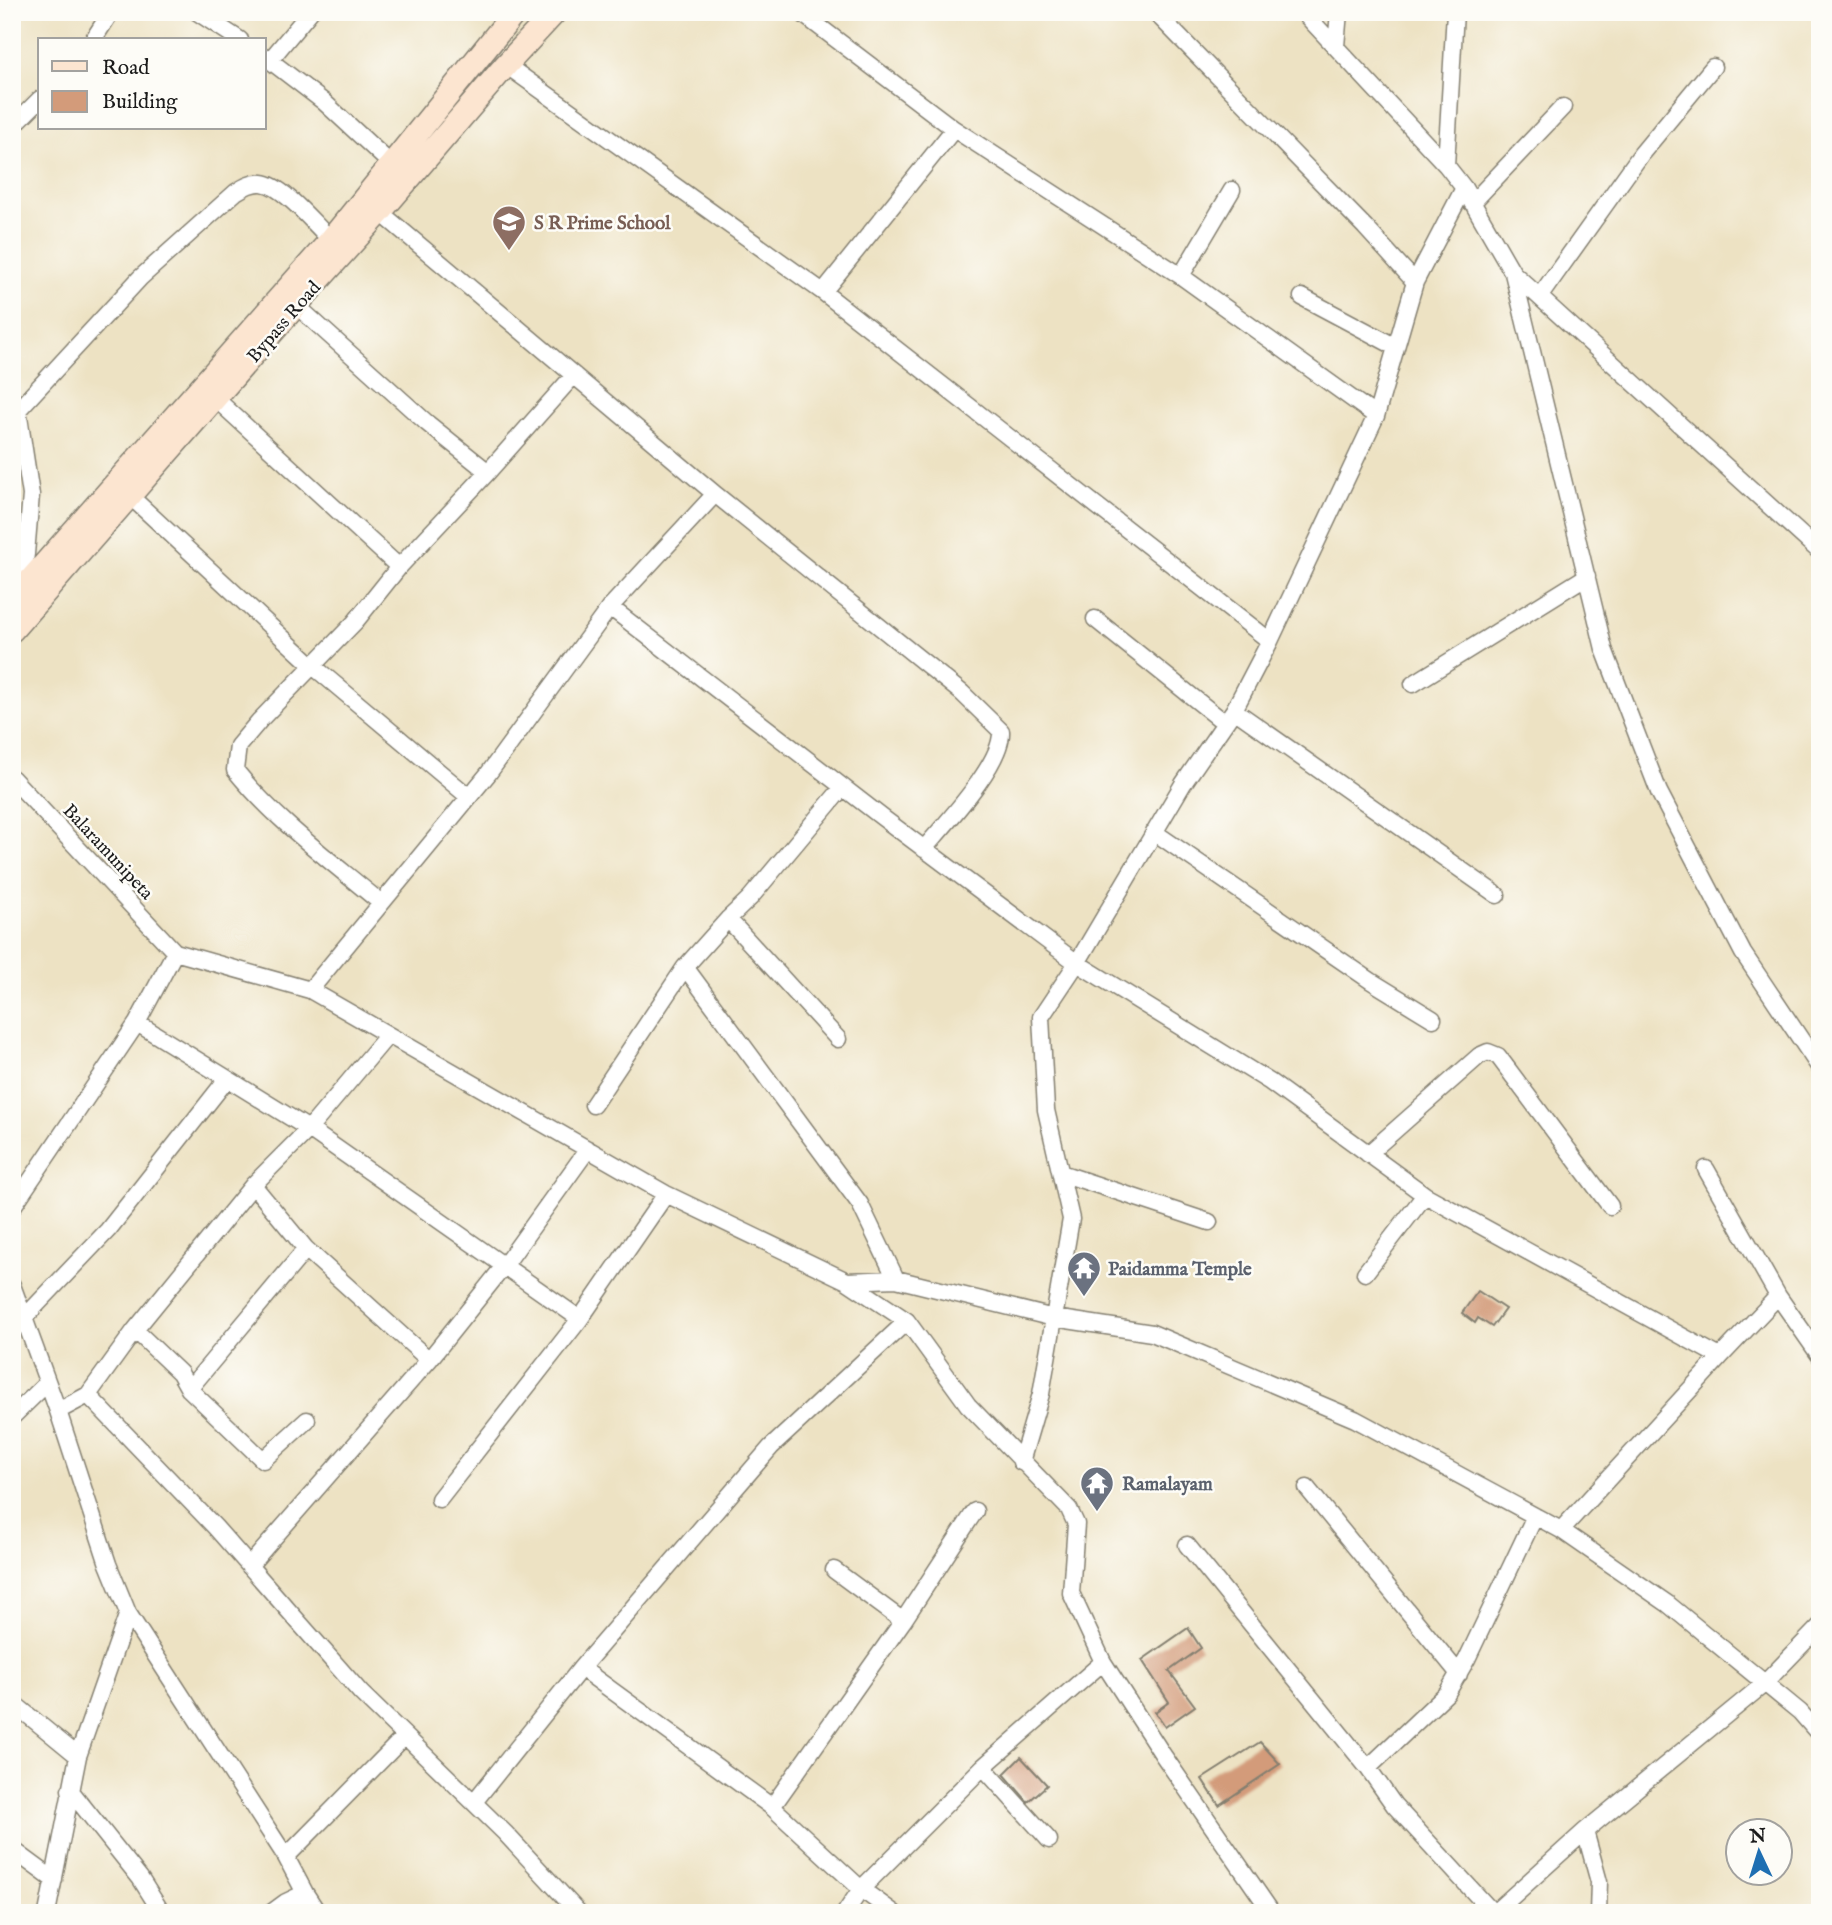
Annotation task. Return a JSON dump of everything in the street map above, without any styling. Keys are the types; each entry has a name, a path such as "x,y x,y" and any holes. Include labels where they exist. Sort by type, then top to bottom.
{"main road":[{"name":"Bypass Road","path":"16,598 117,480 331,240 515,12"},
{"name":"Bypass Road","path":"12,630 555,12"}],"street":[{"path":"94,38 111,12"},
{"path":"197,12 237,38"},
{"path":"310,12 267,58 324,102 392,165"},
{"path":"800,12 954,128 1181,276 1376,416"},
{"path":"1156,12 1415,282"},
{"path":"1303,12 1446,165 1464,188 1513,273 1604,649 1659,792 1743,953 1820,1069"},
{"path":"1336,46 1339,12"},
{"path":"1446,165 1455,12"},
{"path":"506,65 823,292 1270,641"},
{"path":"1541,296 1642,153 1713,67"},
{"path":"12,127 38,101"},
{"path":"1472,203 1563,107"},
{"path":"823,292 954,128"},
{"path":"16,598 26,554 31,495 15,405 140,278 236,192 252,184 264,183 277,188 331,240"},
{"path":"1021,1462 1041,1394 1071,1219 1046,1110 1041,1017 1077,963 1183,784 1230,717 1270,641 1376,416 1415,282 1464,188"},
{"path":"1181,276 1232,190"},
{"path":"380,212 715,494 961,692 1001,731 1002,741 992,764 924,849"},
{"path":"1513,273 1820,552"},
{"path":"1302,297 1396,347"},
{"path":"296,305 427,423 488,472"},
{"path":"382,903 253,793 235,770 238,746 355,622 399,567 488,472 574,374"},
{"path":"216,399 399,567"},
{"path":"310,990 469,797 610,607 715,494"},
{"path":"130,496 313,666 469,797"},
{"path":"12,541 26,554"},
{"path":"1413,684 1587,576"},
{"path":"610,607 1077,963 1270,1082 1425,1195 1720,1357"},
{"path":"1094,619 1230,717 1497,895"},
{"name":"Balaramunipeta","path":"12,778 175,952"},
{"path":"593,1105 685,967 727,919 750,898 843,787"},
{"path":"1154,832 1371,981 1433,1019"},
{"path":"727,919 838,1039"},
{"path":"12,1208 138,1023 175,952 310,990 666,1195 847,1281 907,1321 968,1405 1074,1516 1076,1524 1071,1593 1103,1662 1163,1755 1272,1913"},
{"path":"685,967 860,1204 897,1279"},
{"path":"138,1023 309,1129 580,1319"},
{"path":"58,1411 88,1395 135,1330 253,1185 309,1129 387,1035"},
{"path":"1368,1154 1479,1056 1488,1052 1498,1056 1610,1206"},
{"path":"24,1317 108,1230 227,1079"},
{"path":"249,1566 429,1360 504,1266 588,1149"},
{"path":"1706,1169 1778,1296 1814,1333 1820,1356"},
{"path":"1061,1173 1209,1222"},
{"path":"253,1185 306,1249 429,1360"},
{"path":"439,1499 580,1319 666,1195"},
{"path":"1365,1273 1425,1195"},
{"path":"189,1389 306,1249"},
{"path":"847,1281 897,1279 1054,1318 1152,1332 1355,1419 1561,1530 1668,1604 1800,1712 1820,1735"},
{"path":"12,1285 58,1411 99,1539 128,1613 286,1857 318,1913"},
{"path":"1561,1530 1778,1296"},
{"path":"474,1802 580,1668 771,1447 907,1321"},
{"path":"135,1330 180,1373 189,1389 263,1460 307,1420"},
{"path":"12,1417 47,1383"},
{"path":"88,1395 215,1527 361,1693 505,1833 579,1913"},
{"path":"1307,1488 1459,1674"},
{"path":"772,1807 903,1621 975,1511"},
{"path":"1368,1768 1447,1693 1459,1674 1535,1516"},
{"path":"1187,1545 1368,1768 1394,1805 1493,1913 1585,1831 1764,1684 1820,1626"},
{"path":"834,1570 903,1621"},
{"path":"47,1913 78,1756 128,1613"},
{"path":"845,1913 862,1889 983,1767 1103,1662"},
{"path":"580,1668 772,1807 862,1889 894,1913"},
{"path":"12,1702 78,1756"},
{"path":"286,1857 405,1736"},
{"path":"983,1767 1049,1840"},
{"path":"70,1790 140,1878 162,1913"},
{"path":"1585,1831 1599,1882 1598,1913"},
{"path":"12,1849 54,1880"},
{"path":"271,1913 305,1893"}],"building":[{"path":"1478,1291 1505,1309 1492,1327 1478,1318 1475,1323 1462,1313"},
{"path":"1188,1628 1201,1648 1169,1671 1195,1706 1165,1727 1155,1712 1169,1702 1142,1660"},
{"path":"1260,1742 1280,1764 1219,1805 1202,1779"},
{"path":"1021,1757 1047,1785 1028,1802 1004,1774"}],"place":[{"name":"S R Prime School","path":"509,252"},
{"name":"Paidamma Temple","path":"1084,1298"},
{"name":"Ramalayam","path":"1097,1513"}]}
